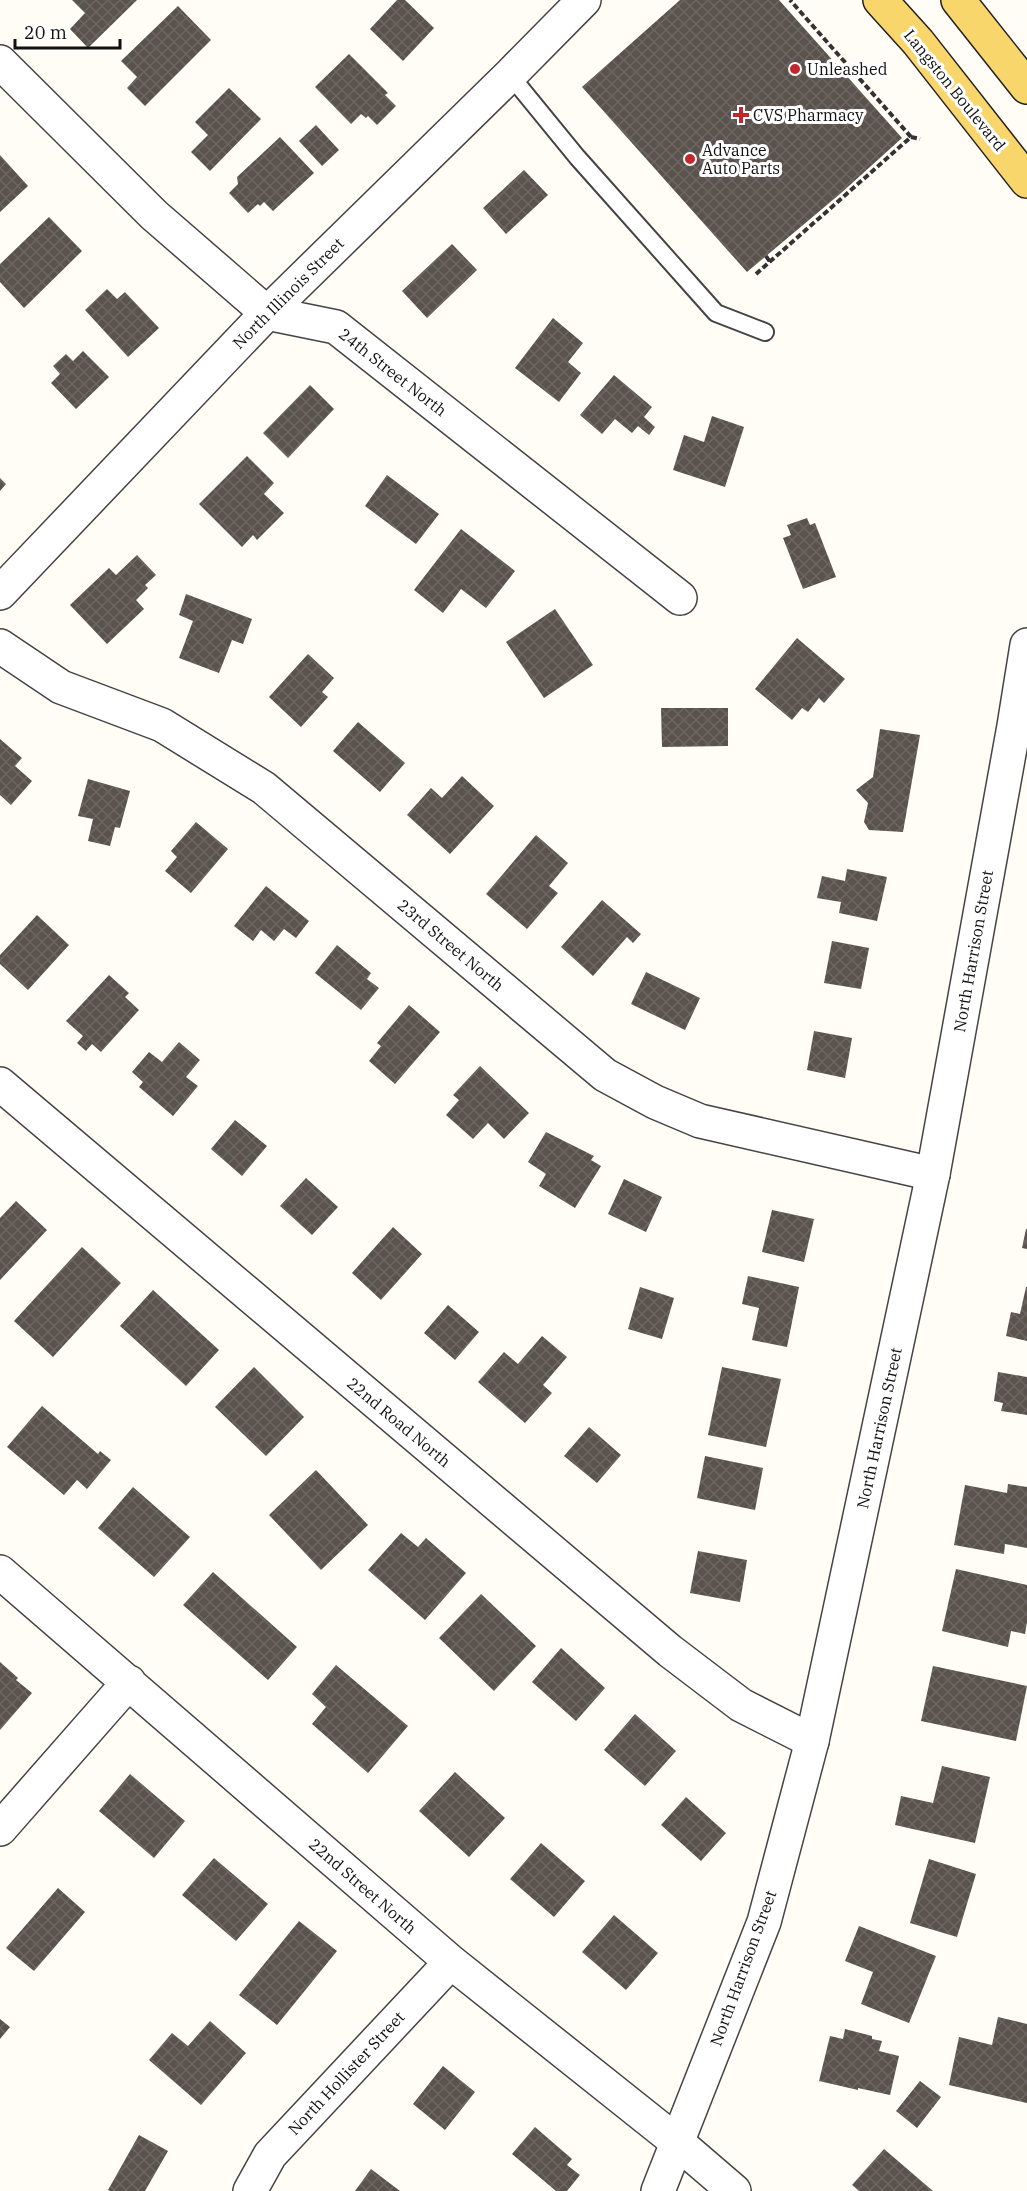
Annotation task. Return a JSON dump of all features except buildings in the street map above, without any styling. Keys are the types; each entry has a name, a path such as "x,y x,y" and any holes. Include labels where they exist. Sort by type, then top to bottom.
{"main road":[{"name":"Langston Boulevard","path":"880,0 918,42 1027,181"},
{"path":"958,0 1027,87"}],"street":[{"name":"North Illinois Street","path":"0,593 267,313 584,0"},
{"name":"24th Street North","path":"0,62 154,215 267,313 336,327 680,598"},
{"name":"North Harrison Street","path":"658,2191 764,1922 812,1741 933,1174 1027,645"},
{"name":"23rd Street North","path":"0,646 61,687 162,725 264,788 605,1075 655,1102 700,1121 933,1174"},
{"name":"22nd Road North","path":"0,1084 670,1651 741,1705 812,1741"},
{"name":"22nd Street North","path":"0,1572 451,1962 677,2142 734,2191"},
{"path":"0,1829 129,1682"},
{"name":"North Hollister Street","path":"250,2191 270,2155 451,1962"}],"lane":[{"path":"510,75 576,156 716,313 765,332"}],"path":[{"path":"790,0 911,137 920,139"},
{"path":"756,274 911,137"},
{"path":"766,256 770,262"}],"place":[{"name":"Unleashed","path":"795,69"},
{"name":"CVS Pharmacy","path":"741,115"},
{"name":"Advance Auto Parts","path":"690,159"}]}
